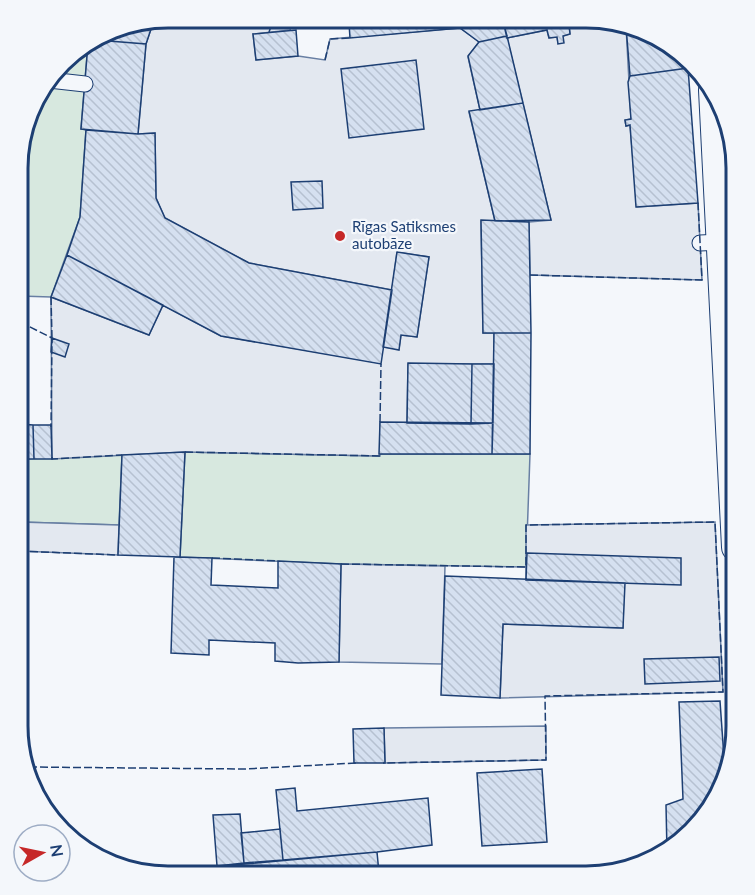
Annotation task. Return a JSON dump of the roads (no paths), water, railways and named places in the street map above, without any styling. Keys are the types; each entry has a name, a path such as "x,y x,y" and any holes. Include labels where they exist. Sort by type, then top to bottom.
{"street":[{"path":"718,120 726,186"},
{"path":"726,207 711,242 726,418"}],"lane":[{"path":"59,81 85,84"}],"place":[{"name":"Rīgas Satiksmes autobāze","path":"340,236"}]}
